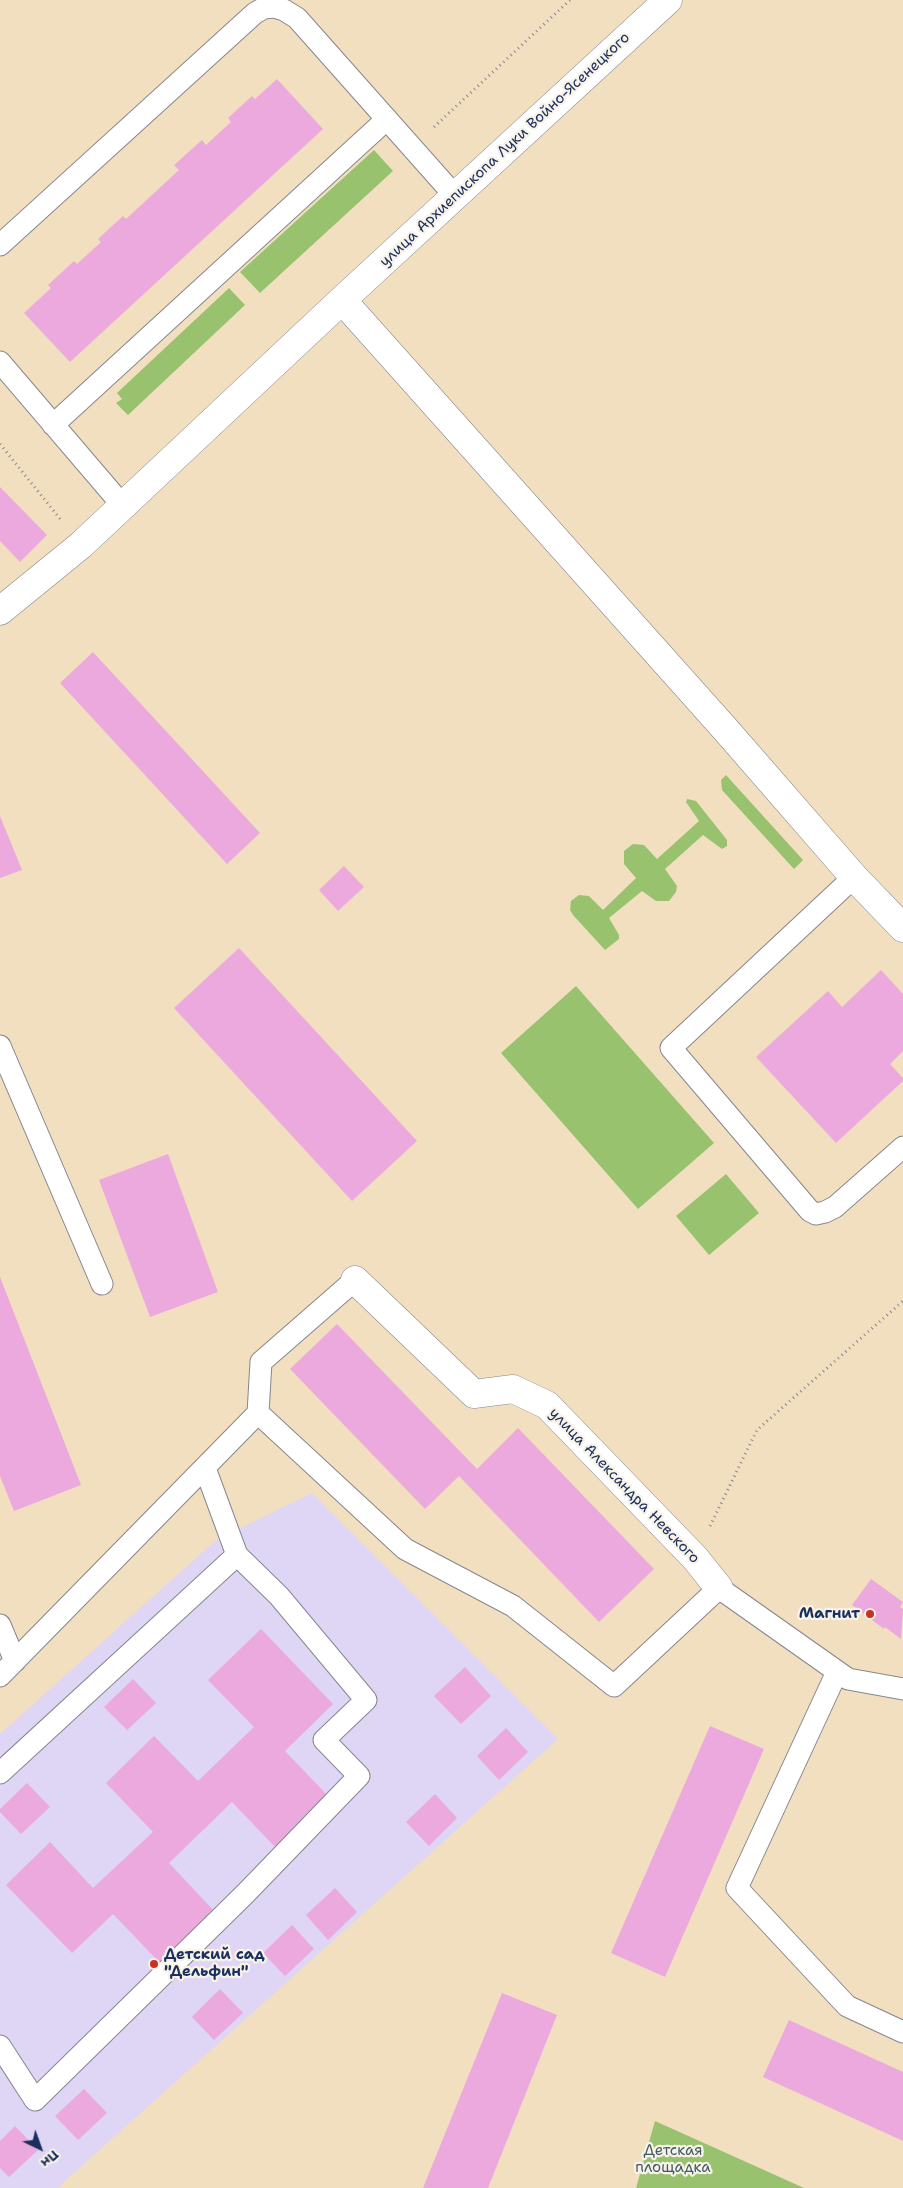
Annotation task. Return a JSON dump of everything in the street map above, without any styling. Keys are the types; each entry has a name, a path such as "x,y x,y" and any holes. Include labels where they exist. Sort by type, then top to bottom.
{"street":[{"name":"улица Архиепископа Луки Войно-Ясенецкого","path":"0,611 81,545 342,300 668,0"},
{"path":"342,300 726,730 854,877 903,928"},
{"name":"улица Александра Невского","path":"355,1280 474,1394 513,1389 548,1405 695,1558 720,1588"}],"lane":[{"path":"0,245 255,13 264,8 274,7 284,10 297,18 455,196"},
{"path":"54,425 387,119"},
{"path":"0,362 123,506"},
{"path":"854,877 670,1048 810,1211 816,1214 835,1207 903,1146"},
{"path":"0,1046 102,1284"},
{"path":"7,1668 258,1413 261,1362 355,1280"},
{"path":"258,1413 405,1550 513,1606 614,1686 720,1588"},
{"path":"0,2046 35,2100 245,1894 359,1776 324,1740 366,1700 279,1596 237,1555 205,1468"},
{"path":"0,1773 237,1555"},
{"name":"улица Александра Невского","path":"720,1588 837,1672 848,1678 903,1689"},
{"path":"0,1625 7,1668"},
{"path":"837,1672 737,1888 847,2006 903,2032"}],"path":[{"path":"412,148 570,0"},
{"path":"0,444 81,545"},
{"path":"695,1558 757,1430 903,1301"}],"shaded area":[{"name":"Детский сад \"Дельфин\"","path":"312,1493 558,1739 57,2188 0,2188 0,1734 216,1540"}],"green space":[{"path":"374,150 393,171 260,293 240,272"},
{"path":"229,288 245,305 128,415 116,403 122,399 117,393"},
{"path":"726,775 803,860 794,869 722,790 721,780"},
{"path":"687,799 696,801 727,840 727,846 722,849 703,835 665,869 677,886 676,892 669,901 656,901 642,891 609,918 619,935 619,939 605,950 573,915 570,910 571,901 579,895 589,896 603,910 636,878 624,864 624,851 633,844 644,845 657,859 699,821 686,802"},
{"path":"576,986 714,1143 638,1209 501,1053"},
{"path":"726,1174 759,1213 709,1255 676,1216"},
{"name":"Детская площадка","path":"655,2121 804,2188 636,2188"}],"building":[{"path":"277,79 323,129 70,362 24,313 51,288 48,285 74,261 77,264 101,242 98,239 123,216 126,219 179,170 174,165 202,140 206,145 231,122 228,118 252,96 255,99"},
{"path":"0,487 47,535 20,562 0,541"},
{"path":"93,652 260,833 227,864 60,683"},
{"path":"0,816 22,870 0,878"},
{"path":"344,866 364,887 338,911 319,890"},
{"path":"239,948 417,1141 352,1201 174,1008"},
{"path":"881,970 903,994 903,1051 890,1064 903,1078 903,1081 836,1143 756,1057 828,991 842,1007"},
{"path":"168,1154 218,1292 150,1317 99,1180"},
{"path":"0,1277 81,1485 14,1511 0,1476"},
{"path":"337,1324 477,1469 518,1428 654,1569 599,1622 459,1476 425,1509 290,1369"},
{"path":"871,1579 903,1602 900,1607 903,1609 901,1639 852,1605"},
{"path":"261,1629 333,1704 285,1751 330,1798 277,1849 232,1802 169,1863 215,1912 161,1964 113,1914 72,1953 6,1885 50,1842 93,1888 153,1832 106,1783 154,1736 198,1781 254,1727 208,1680"},
{"path":"465,1667 491,1696 461,1724 434,1696"},
{"path":"133,1679 156,1703 127,1730 104,1707"},
{"path":"710,1726 764,1749 665,1977 611,1953"},
{"path":"506,1728 528,1752 499,1780 477,1756"},
{"path":"27,1783 50,1807 21,1834 0,1812 0,1809"},
{"path":"435,1794 457,1818 429,1846 406,1822"},
{"path":"335,1888 357,1912 328,1940 306,1915"},
{"path":"292,1925 314,1949 285,1976 263,1953"},
{"path":"220,1989 243,2013 214,2040 192,2017"},
{"path":"502,1993 557,2015 488,2188 423,2188"},
{"path":"789,2020 903,2072 903,2141 763,2077"},
{"path":"84,2089 107,2113 78,2140 55,2116"},
{"path":"15,2126 38,2150 9,2177 0,2168 0,2141"}],"place":[{"name":"Магнит","path":"870,1614"},
{"name":"Детский сад \"Дельфин\"","path":"154,1964"}]}
